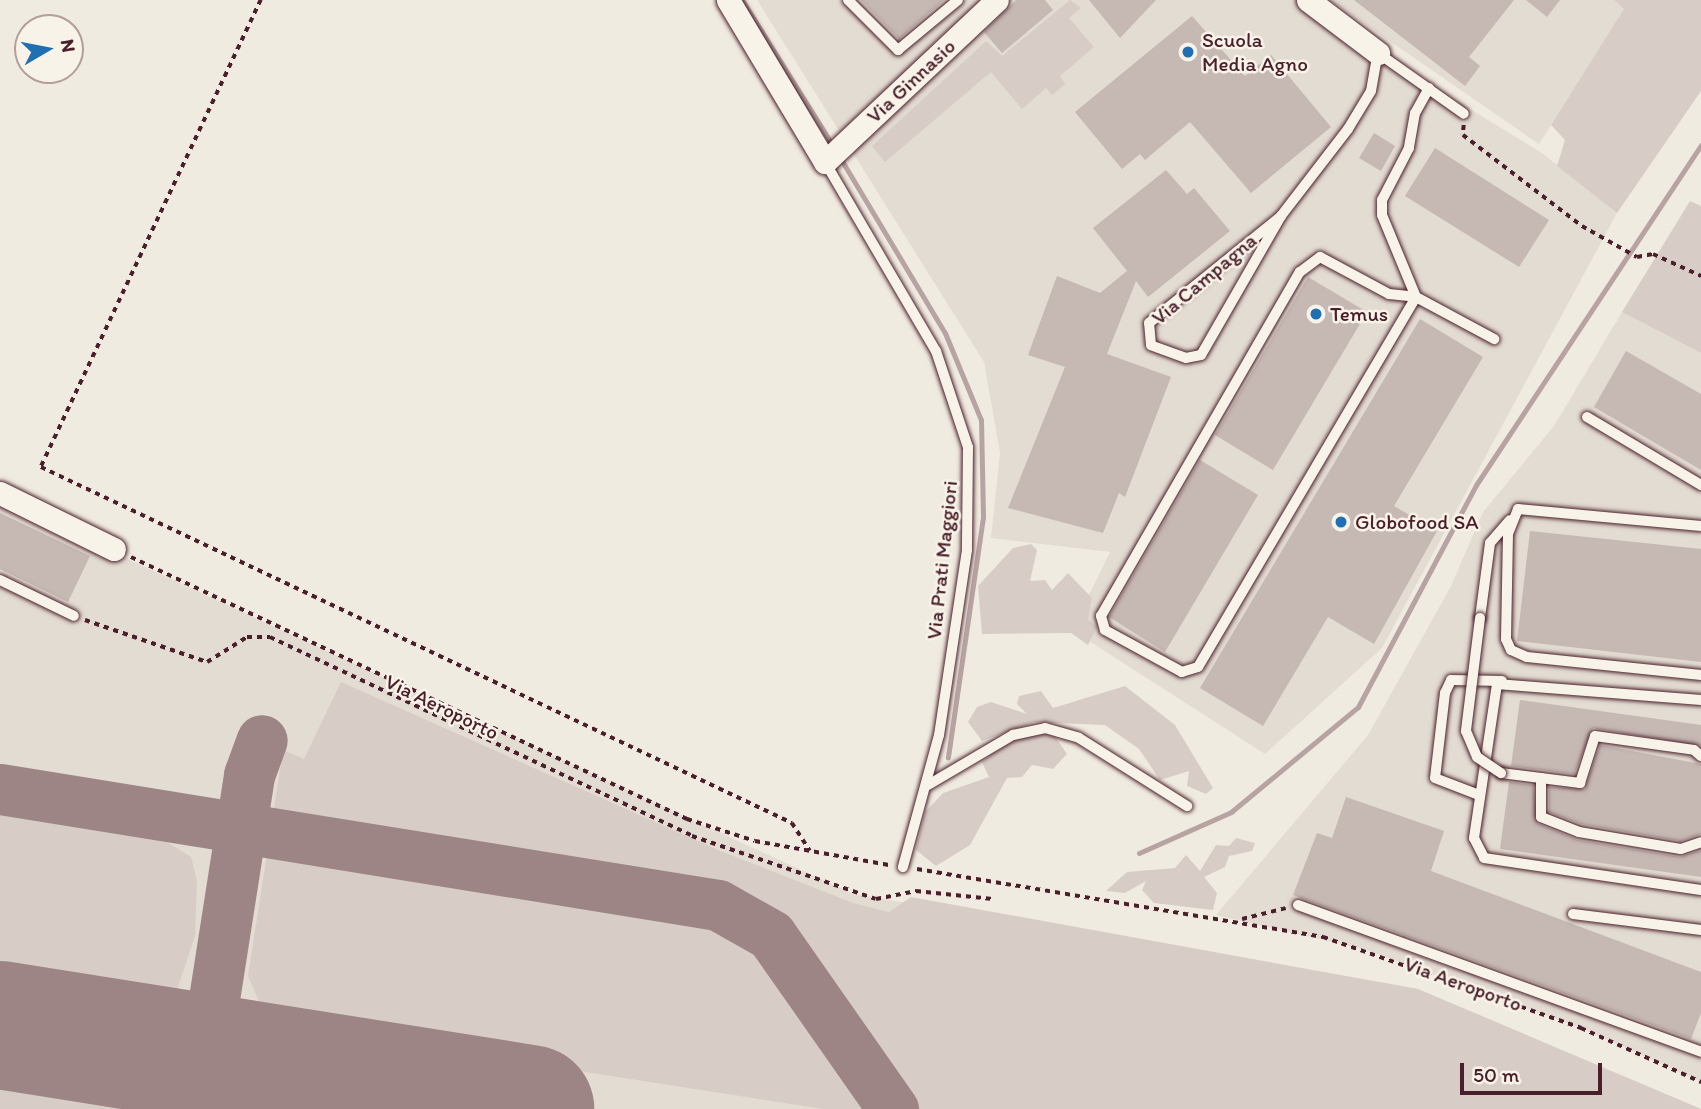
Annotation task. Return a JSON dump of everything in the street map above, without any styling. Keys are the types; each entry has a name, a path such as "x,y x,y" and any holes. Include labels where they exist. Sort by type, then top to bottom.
{"street":[{"path":"728,0 825,162"},
{"path":"1308,0 1378,53"},
{"name":"Via Ginnasio","path":"825,162 986,4"},
{"path":"0,493 114,549"}],"lane":[{"path":"848,0 898,50 958,0"},
{"path":"1378,53 1464,114"},
{"name":"Via Campagna","path":"1281,216 1149,323 1151,345 1186,358 1201,355 1281,216 1365,103 1378,53"},
{"path":"1416,297 1381,208 1429,88"},
{"name":"Via Prati Maggiori","path":"825,162 936,352 968,447 967,550 928,785 903,867"},
{"path":"1416,297 1198,667 1182,672 1105,630 1101,616 1307,263 1329,260 1389,294 1416,297 1494,339"},
{"path":"1587,417 1701,485"},
{"path":"1701,526 1532,507 1518,509 1490,543 1466,731 1477,757 1501,773 1575,783 1584,779 1595,736 1694,750 1701,756"},
{"path":"1510,520 1511,650 1701,675"},
{"path":"0,580 74,616"},
{"path":"1479,795 1435,778 1445,693 1451,680 1502,681 1701,700"},
{"path":"1502,681 1493,695 1479,795 1474,847 1483,858 1701,890"},
{"path":"928,785 1013,735 1045,728 1079,738 1186,806"},
{"path":"1541,778 1541,817 1579,832 1681,849 1701,842"},
{"path":"1298,905 1701,1052"},
{"path":"1573,914 1701,930"}],"path":[{"path":"261,0 41,467 792,823 810,851"},
{"path":"1464,114 1463,135 1582,226 1616,241 1637,257 1653,254 1701,276"},
{"name":"Via Aeroporto","path":"114,549 592,779 729,834 903,867 1241,919 1323,937 1492,994 1701,1082"},
{"path":"74,616 207,662 247,637 270,637 705,841 876,900 916,891 993,899"},
{"path":"1241,919 1298,905"}],"shaded area":[{"path":"757,0 1308,0 1378,53 1542,153 1617,213 1382,648 1265,754 1072,630 1110,552 991,538 1000,453 984,362"},
{"path":"1070,0 1081,8 1069,18 1094,47 1060,76 1065,84 1052,95 1046,88 1022,109 991,72 885,162 872,146 986,41 1002,56"},
{"path":"1330,0 1614,0 1625,9 1539,144"},
{"path":"1614,0 1701,0 1701,91 1617,213 1557,166 1565,140 1551,125 1624,9"},
{"path":"1690,201 1701,206 1701,353 1622,312"},
{"path":"1622,312 1701,353 1701,1082 1581,1028 1366,950 1216,915 1368,735 1451,586 1483,512 1554,426"},
{"path":"0,500 853,894 1418,989 1701,1109 0,1109"},
{"path":"1031,544 1037,550 1030,581 1045,580 1052,590 1068,573 1092,598 1088,619 1097,627 1088,645 1071,633 982,634 978,586 1013,548"},
{"path":"341,682 718,850 853,903 889,912 911,897 1418,989 1701,1109 823,1109 290,1026 261,1006 248,976 283,750 304,759"},
{"path":"1125,686 1175,725 1213,788 1206,794 1187,786 1189,771 1160,780 1139,749 1105,725 1034,722 982,741 968,722 977,707 991,702 1027,714 1017,704 1019,696 1041,691 1053,708"},
{"path":"1052,732 1067,754 1053,769 1032,765 1022,777 1007,778 970,845 936,866 916,850 925,812 943,793 989,777 982,762 1010,739"},
{"path":"0,810 167,842 191,857 197,881 195,936 175,996 143,1003 0,981"},
{"path":"1236,838 1255,843 1252,851 1229,856 1225,867 1204,877 1217,893 1213,910 1154,903 1142,890 1146,881 1125,893 1106,891 1127,872 1175,868 1186,855 1200,871 1216,845 1229,846"},
{"path":"0,1068 261,1109 0,1109"}],"building":[{"path":"861,0 944,0 899,39"},
{"path":"1016,0 1045,0 1053,10 1002,53 984,32"},
{"path":"1089,0 1156,0 1120,38"},
{"path":"1354,0 1514,0 1469,57 1480,66 1465,86"},
{"path":"1526,0 1560,0 1547,17"},
{"path":"1192,16 1245,76 1271,55 1331,127 1251,193 1190,122 1145,160 1140,154 1122,169 1075,112"},
{"path":"1374,133 1395,146 1381,171 1359,158"},
{"path":"1435,148 1549,220 1519,267 1405,196"},
{"path":"1166,170 1187,194 1194,188 1230,231 1148,297 1136,281 1107,354 1171,377 1125,497 1119,493 1103,533 1008,508 1065,367 1028,355 1057,276 1100,293 1127,271 1093,228"},
{"path":"1308,277 1367,312 1273,470 1215,435"},
{"name":"Globofood SA","path":"1420,319 1483,357 1394,506 1437,531 1374,644 1328,617 1263,726 1200,688"},
{"path":"1626,351 1701,394 1701,470 1594,407"},
{"path":"1200,460 1258,495 1165,652 1109,617"},
{"path":"0,513 90,556 68,602 0,569"},
{"path":"1530,531 1701,549 1701,662 1517,641"},
{"path":"1520,700 1701,725 1701,746 1593,728 1574,774 1511,766"},
{"path":"1600,745 1701,764 1701,834 1680,841 1581,824 1549,812 1549,787 1585,789"},
{"path":"1509,782 1533,785 1538,824 1578,840 1680,857 1701,850 1701,877 1500,849"},
{"path":"1346,797 1444,831 1431,871 1701,972 1701,1013 1691,1039 1293,895 1317,833 1332,838"}],"waterway":[{"path":"742,0 834,147"},
{"path":"1139,853 1231,812 1358,707 1476,485 1701,145"},
{"path":"839,156 945,333 981,420 983,517 948,757"}],"taxiway":[{"path":"214,999 249,775 262,740"},
{"path":"0,789 718,905 771,935 893,1109"},
{"path":"137,1046 185,1039 201,1026 214,999 214,1018 229,1046 279,1068"}],"runway":[{"path":"0,1025 530,1109"}],"place":[{"name":"Scuola Media Agno","path":"1188,52"},
{"name":"Temus","path":"1316,314"},
{"name":"Globofood SA","path":"1341,522"}]}
